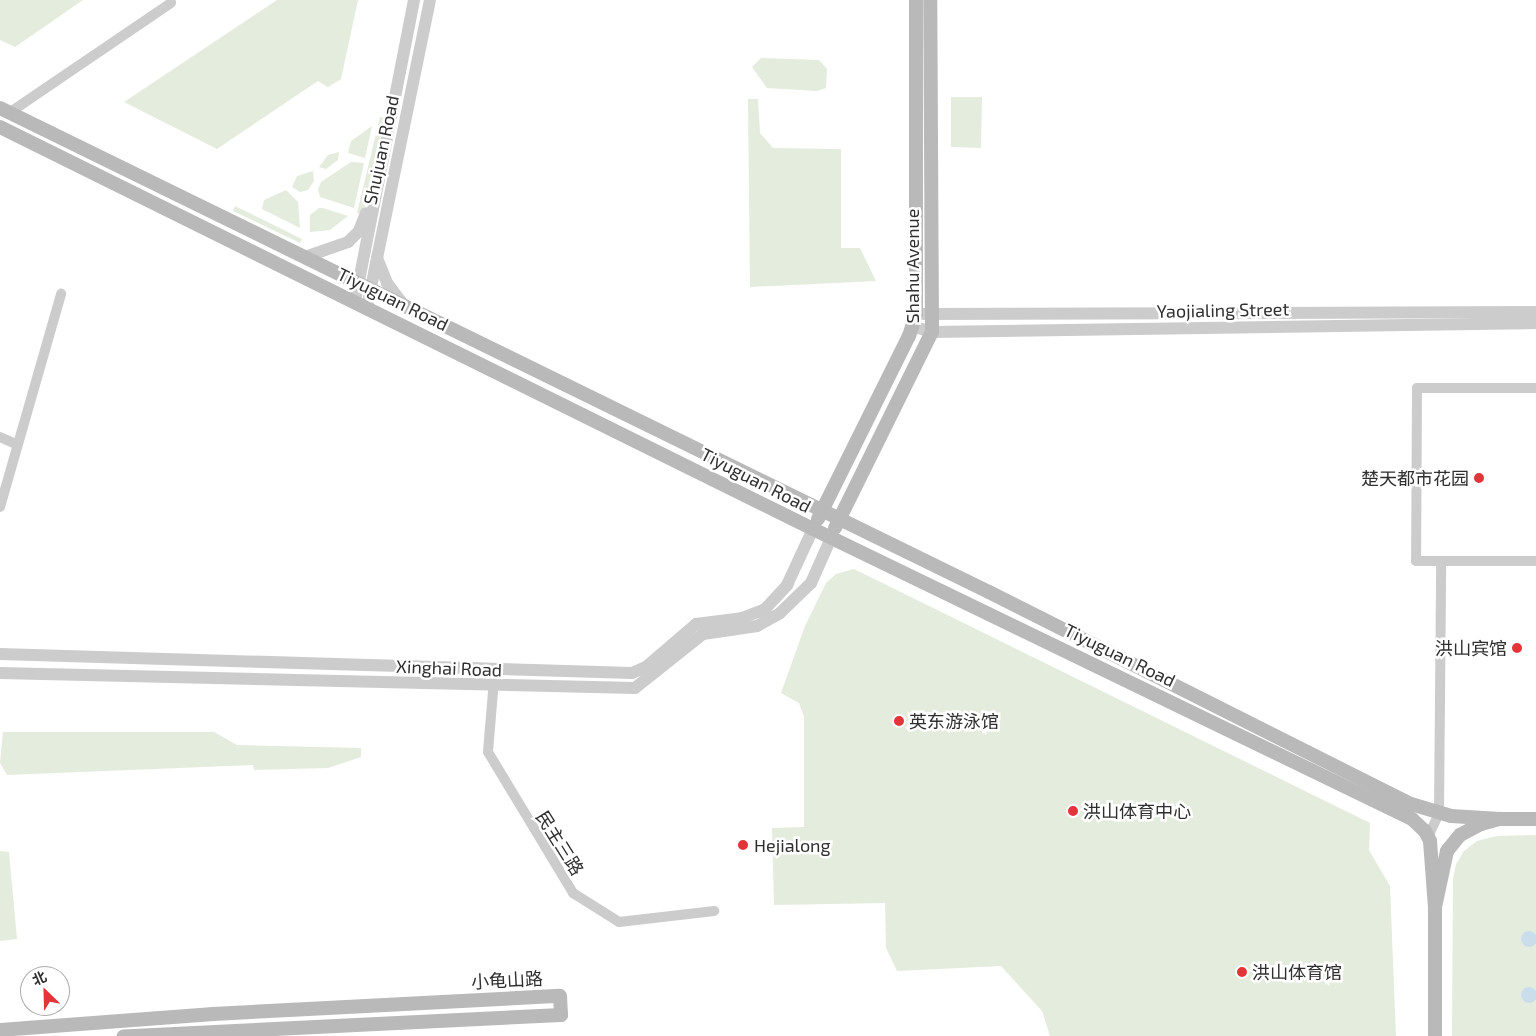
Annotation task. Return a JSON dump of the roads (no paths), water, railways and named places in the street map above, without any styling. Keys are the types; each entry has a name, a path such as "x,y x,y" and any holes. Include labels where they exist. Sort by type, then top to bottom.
{"main road":[{"name":"Shahu Avenue","path":"813,529 914,320 916,0"},
{"name":"Shahu Avenue","path":"831,538 838,520 932,332 930,0"},
{"name":"Tiyuguan Road","path":"4,111 364,286 1411,804 1439,813 1500,819"},
{"name":"Tiyuguan Road","path":"0,127 831,538 948,592 1412,819 1428,837"},
{"path":"1435,907 1442,866 1449,846 1473,827 1500,819 1536,819"},
{"path":"1428,837 1435,907 1435,1036"},
{"name":"小龟山路","path":"0,1030 213,1014 560,996 561,1015 124,1036"}],"street":[{"name":"Shujuan Road","path":"361,304 374,201 414,0"},
{"name":"Shujuan Road","path":"364,286 377,258 430,0"},
{"path":"4,111 171,3"},
{"path":"305,257 333,249 353,238 374,201"},
{"path":"377,258 387,283 405,307"},
{"path":"0,507 16,444 61,294"},
{"name":"Yaojialing Street","path":"914,320 931,314 1536,312"},
{"name":"Yaojialing Street","path":"914,320 932,332 1536,323"},
{"path":"1536,388 1417,388 1416,561 1536,561"},
{"path":"0,438 16,444"},
{"name":"Xinghai Road","path":"0,654 495,668 613,675 639,670 696,624 742,618 764,609 787,586 813,529"},
{"name":"Xinghai Road","path":"0,673 635,688 703,634 757,626 780,613 811,583 831,538"},
{"path":"1428,837 1439,813 1441,561"},
{"name":"民主三路","path":"495,668 488,752 573,893 619,922 714,911"}],"water":[{"path":"1526,931 1532,931 1537,936 1535,945 1526,947 1521,942 1521,936"},
{"path":"1526,987 1532,987 1537,992 1535,1001 1526,1003 1521,998 1521,992"}],"place":[{"name":"楚天都市花园","path":"1479,478"},
{"name":"洪山宾馆","path":"1517,648"},
{"name":"英东游泳馆","path":"899,721"},
{"name":"洪山体育中心","path":"1073,811"},
{"name":"Hejialong","path":"743,845"},
{"name":"洪山体育馆","path":"1242,972"}]}
